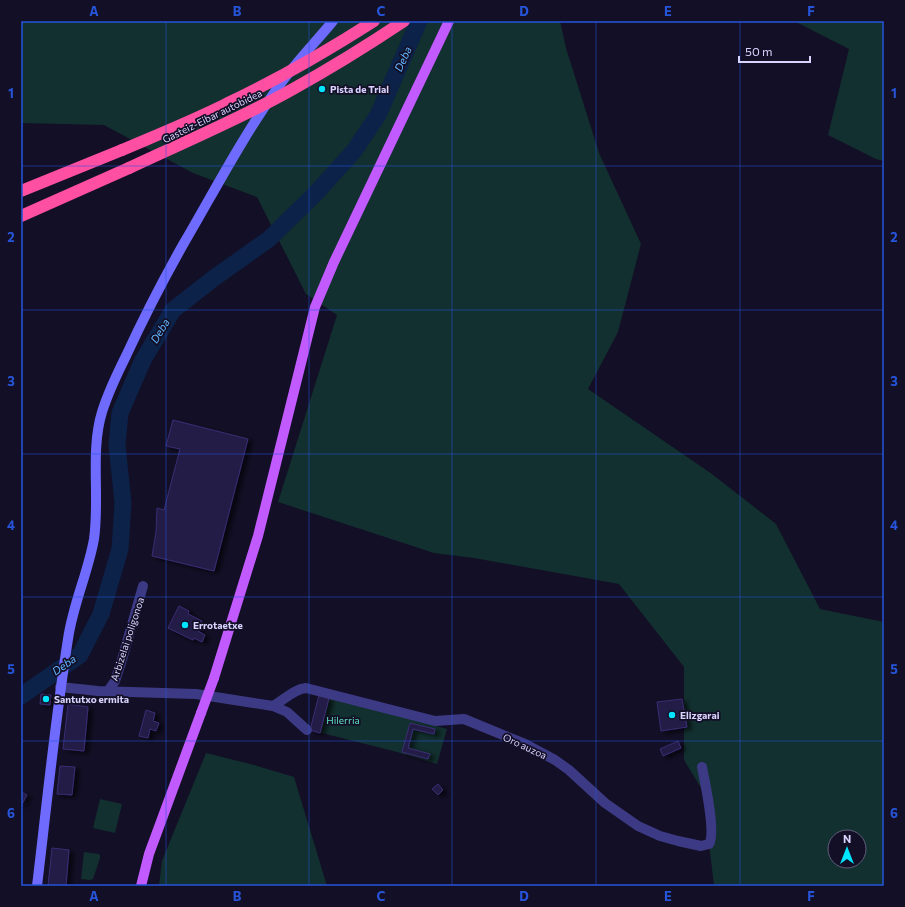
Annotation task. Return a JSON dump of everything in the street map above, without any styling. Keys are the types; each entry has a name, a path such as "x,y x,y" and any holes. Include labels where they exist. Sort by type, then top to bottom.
{"highway":[{"name":"Gasteiz-Eibar autobidea","path":"21,191 122,150 226,104 283,75 374,21"},
{"name":"Gasteiz-Eibar autobidea","path":"21,216 129,168 230,121 292,90 357,52 404,21"}],"main road":[{"path":"141,886 149,854 214,678 258,536 315,307 334,262 449,21"}],"street":[{"path":"37,886 61,683 73,611 94,539 96,455 98,428 102,412 115,380 162,282 257,118 281,84 333,21"},
{"name":"Arbizelai poligonoa","path":"108,691 114,681 121,663 143,586"},
{"path":"61,683 108,691 196,694 273,706 287,712 307,730"},
{"name":"Oro auzoa","path":"273,706 297,690 306,688 435,721 464,719 525,744 555,760 569,770 605,803 638,826 660,836 701,846 709,844 711,830 702,768"}],"green space":[{"path":"21,21 560,21 566,48 599,153 641,244 618,332 588,389 712,474 776,524 820,609 884,622 884,886 714,886 703,791 684,760 684,667 619,584 474,558 434,553 278,502 337,315 306,294 257,197 193,173 104,125 21,123"},
{"path":"794,21 884,21 884,161 876,159 828,135 849,49"},
{"name":"Hilerria","path":"319,695 447,729 437,764 397,752 310,730"},
{"path":"206,753 294,777 327,886 159,886 162,861"},
{"path":"100,799 122,804 115,833 93,828"},
{"path":"84,852 100,855 93,879 90,880 81,879"}],"building":[{"path":"173,420 248,439 214,571 152,556 156,532 157,508 164,510 180,449 166,446"},
{"name":"Errotaetxe","path":"179,606 189,611 188,614 202,621 198,631 205,635 202,642 194,638 193,640 168,628"},
{"name":"Santutxo ermita","path":"41,694 51,695 50,705 40,704"},
{"path":"319,695 329,698 320,733 310,730"},
{"name":"Elizgarai","path":"682,699 687,727 661,731 657,702"},
{"path":"68,704 88,707 84,751 63,749"},
{"path":"146,710 155,713 153,721 159,723 156,731 150,729 148,738 139,736"},
{"path":"410,723 435,729 434,734 413,729 408,748 430,754 428,759 402,752"},
{"path":"678,741 681,748 663,756 660,749"},
{"path":"60,766 75,767 72,795 57,794"},
{"path":"438,784 443,790 438,795 432,789"},
{"path":"21,792 27,795 21,806"},
{"path":"52,848 69,850 66,886 48,886"}],"waterway":[{"name":"Deba","path":"21,696 80,655 101,614 120,549 123,503 117,445 120,413 143,360 173,310 214,278 269,239 316,193 354,151 378,115 419,21"}],"place":[{"name":"Pista de Trial","path":"322,89"},
{"name":"Errotaetxe","path":"185,625"},
{"name":"Santutxo ermita","path":"46,699"},
{"name":"Elizgarai","path":"672,715"}]}
